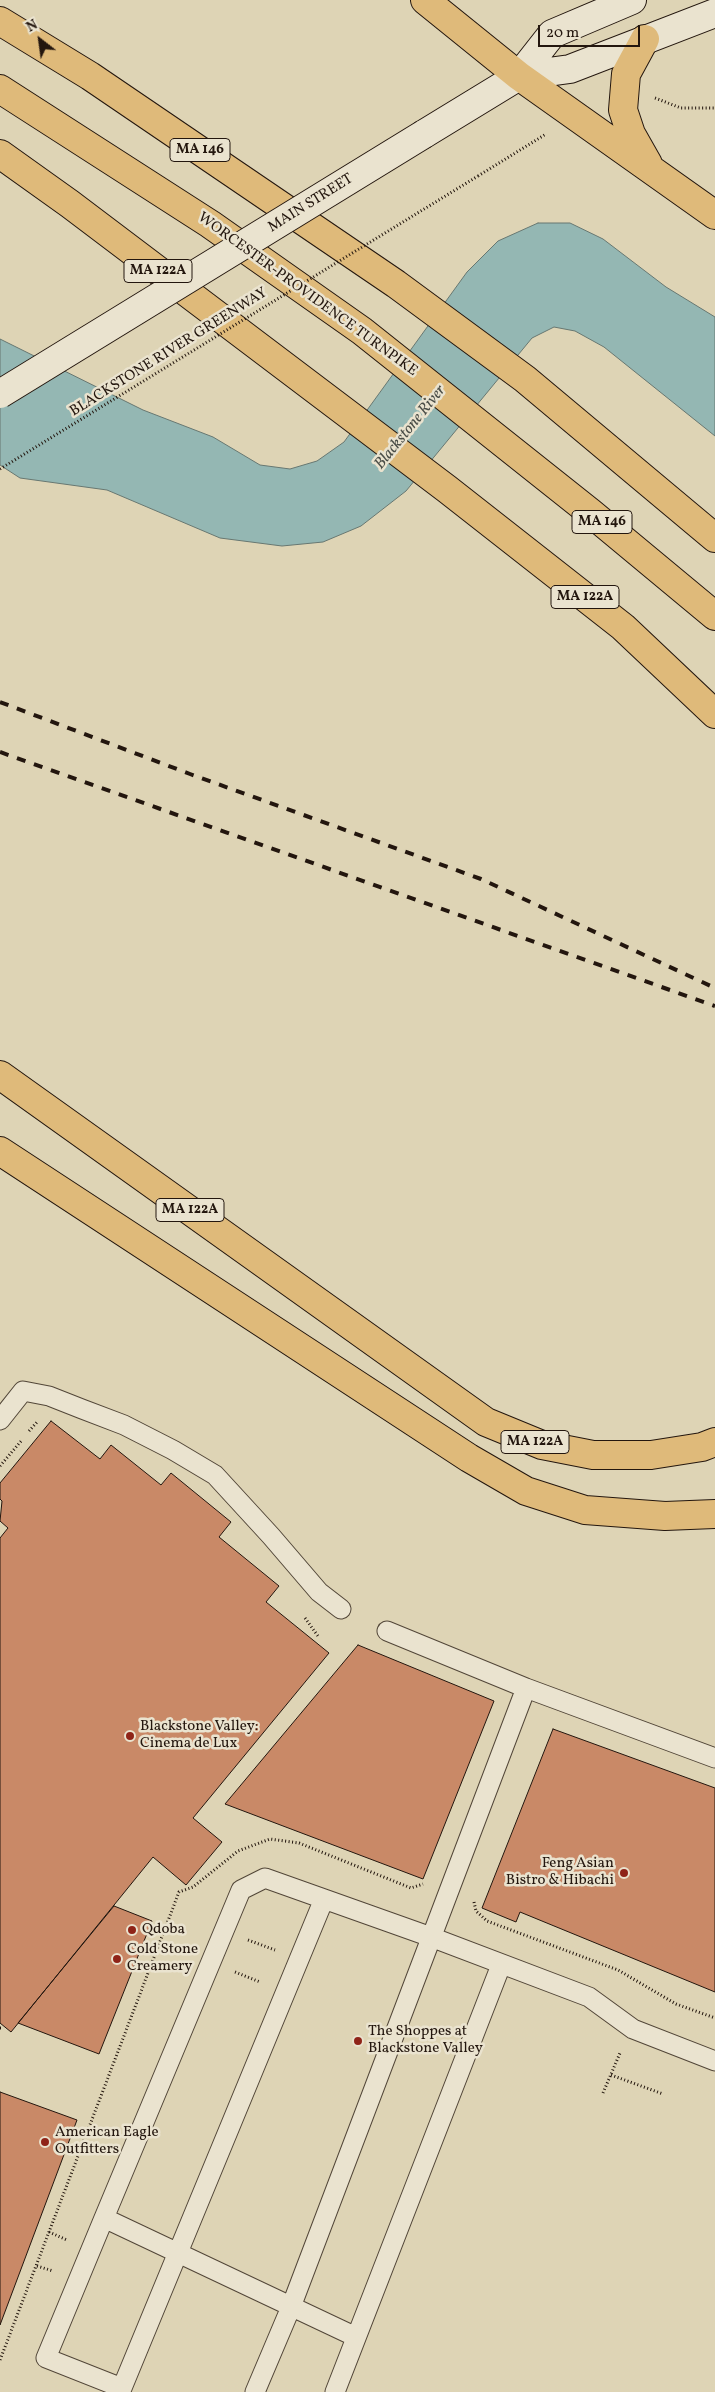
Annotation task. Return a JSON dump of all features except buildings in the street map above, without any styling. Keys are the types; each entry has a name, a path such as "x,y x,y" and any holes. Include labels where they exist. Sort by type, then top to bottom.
{"highway":[{"path":"425,0 519,76 715,215"},
{"name":"MA 146","path":"0,22 90,76 396,284 525,379 715,538"},
{"path":"645,39 626,74 623,110 631,134 652,172"},
{"name":"WORCESTER-PROVIDENCE TURNPIKE","path":"0,90 210,224 362,332 488,430 679,584 715,616"},
{"name":"MA 122A","path":"0,154 70,204 447,489 623,627 715,714"},
{"name":"MA 122A","path":"0,1075 486,1422 542,1445 593,1455 651,1455 702,1447 715,1442"},
{"path":"0,1151 452,1447 526,1491 585,1510 665,1516 715,1514"}],"main road":[{"name":"MAIN STREET","path":"0,394 519,76 552,34 632,0"},
{"name":"MAIN STREET","path":"519,76 570,69 715,13"}],"lane":[{"path":"0,1420 23,1391 49,1396 124,1425 173,1450 215,1475 272,1536 319,1592 341,1610"},
{"path":"386,1631 526,1688 715,1758"},
{"path":"255,2392 291,2308 526,1688"},
{"path":"324,1900 122,2388 46,2358 242,1890 265,1878 431,1937 589,1997 633,2029 715,2061"},
{"path":"335,2392 501,1964"},
{"path":"104,2218 291,2308 356,2337"}],"path":[{"name":"BLACKSTONE RIVER GREENWAY","path":"0,469 478,176"},
{"path":"0,1466 42,1415"},
{"path":"302,1614 318,1636"},
{"path":"475,1895 476,1911 487,1921 618,1970 676,2004 715,2018"},
{"path":"247,1939 299,1960"},
{"path":"234,1972 286,1993"},
{"path":"603,2093 624,2044"},
{"path":"611,2075 663,2094"}],"water":[{"name":"Blackstone River","path":"538,223 570,223 603,239 666,287 715,317 715,436 604,347 575,331 554,327 532,338 406,491 361,526 323,542 282,546 220,538 107,490 20,478 0,465 0,339 143,410 213,437 260,465 290,469 317,461 344,442 467,272 498,241"}],"railway":[{"path":"0,702 190,774 481,879 715,988"},
{"path":"0,752 715,1006"}],"place":[{"name":"Blackstone Valley: Cinema de Lux","path":"130,1736"},
{"name":"Feng Asian Bistro & Hibachi","path":"624,1873"},
{"name":"Qdoba","path":"132,1930"},
{"name":"Cold Stone Creamery","path":"117,1959"},
{"name":"The Shoppes at Blackstone Valley","path":"358,2041"},
{"name":"American Eagle Outfitters","path":"45,2142"}]}
